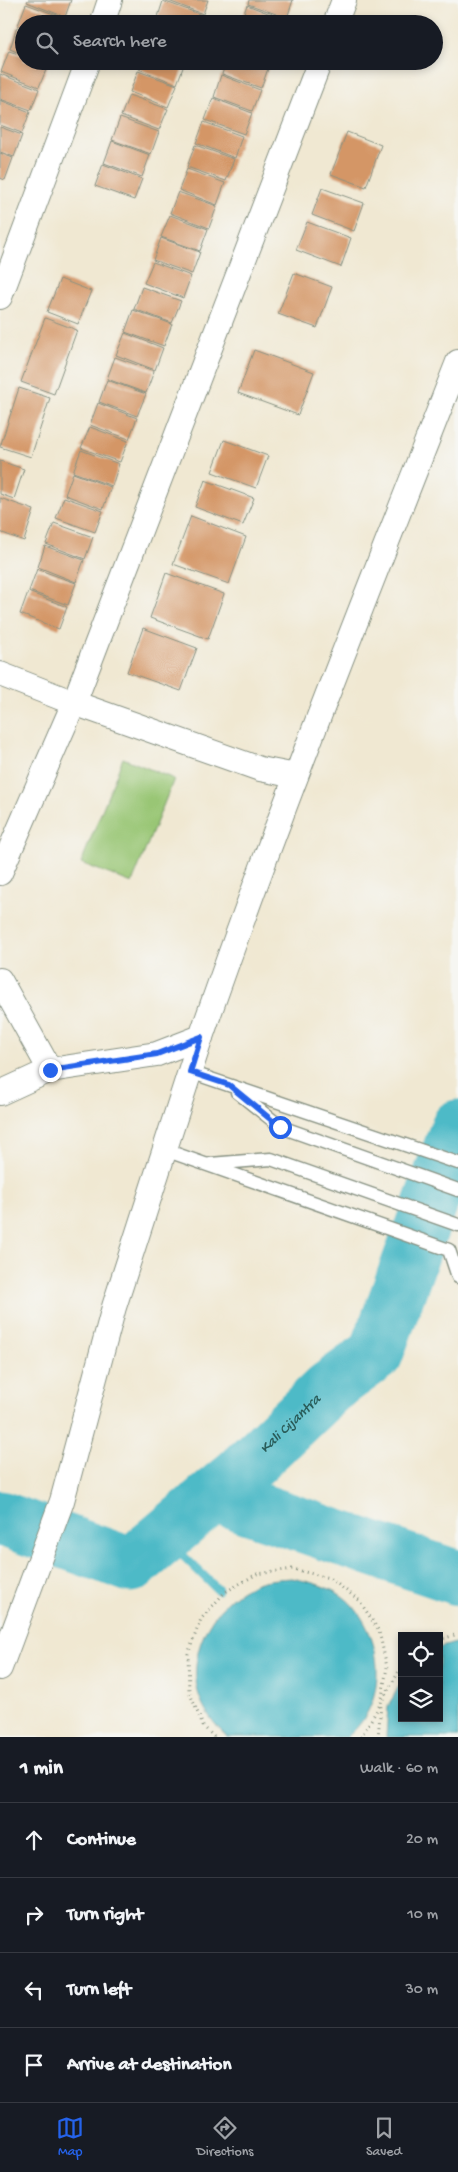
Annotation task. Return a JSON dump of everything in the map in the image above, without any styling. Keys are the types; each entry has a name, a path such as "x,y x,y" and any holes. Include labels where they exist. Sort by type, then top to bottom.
{"street":[{"path":"105,15 110,0"},
{"path":"338,15 344,0"},
{"path":"0,297 85,70"},
{"path":"0,873 74,703 317,70"},
{"path":"0,1668 62,1502 114,1308 201,1037 246,908 458,362"},
{"path":"0,674 74,703 260,770 296,776"},
{"path":"0,980 50,1070"},
{"path":"0,1093 50,1070 157,1054 201,1037"}],"lane":[{"path":"190,1072 458,1163"},
{"path":"229,1085 280,1127 458,1190"},
{"path":"165,1150 449,1250 458,1277"},
{"path":"206,1164 271,1159 458,1225"}],"path":[{"path":"214,1737 203,1726 189,1691 188,1654 201,1619 225,1592 257,1574 293,1569 329,1578 359,1600 379,1631 387,1667 378,1737"},
{"path":"443,1639 458,1634"},
{"path":"361,1737 398,1673"}],"green space":[{"path":"123,758 174,779 132,883 81,863"}],"water":[{"path":"292,1578 317,1584 340,1595 353,1606 364,1621 376,1655 375,1691 369,1708 360,1724 347,1737 227,1737 210,1716 198,1692 196,1675 201,1642 217,1612 242,1590 261,1582"},
{"path":"458,1642 458,1737 386,1737 388,1707 398,1688 398,1722 443,1722 443,1647"}],"building":[{"path":"28,0 71,0 66,15 60,15 27,2"},
{"path":"166,0 208,0 203,14"},
{"path":"249,0 293,0 288,15 279,15 248,4"},
{"path":"163,1 202,15 159,15"},
{"path":"26,4 57,15 22,15"},
{"path":"247,5 273,15 243,15"},
{"path":"15,33 15,51 10,49"},
{"path":"9,51 15,53 15,70 46,70 39,87 1,72"},
{"path":"142,70 182,70 177,84"},
{"path":"224,70 268,70 261,88 222,74"},
{"path":"138,71 177,85 168,107 130,92"},
{"path":"0,74 39,89 31,110 0,99"},
{"path":"221,75 260,90 252,111 214,97"},
{"path":"129,95 168,109 159,130 121,116"},
{"path":"213,98 252,113 244,134 205,120"},
{"path":"0,100 30,112 22,133 0,125"},
{"path":"120,118 159,132 151,154 112,140"},
{"path":"204,122 242,136 235,158 196,143"},
{"path":"0,127 22,135 14,157 0,152"},
{"path":"347,132 381,145 366,187 331,174"},
{"path":"112,141 150,155 142,177 104,163"},
{"path":"195,145 234,159 226,181 187,167"},
{"path":"0,153 13,158 5,180 0,178"},
{"path":"103,164 142,179 134,200 95,186"},
{"path":"187,169 225,183 217,205 179,190"},
{"path":"322,188 364,203 354,231 312,215"},
{"path":"178,192 217,206 209,228 170,213"},
{"path":"170,215 208,229 200,251 161,237"},
{"path":"307,222 351,238 341,267 296,250"},
{"path":"161,238 200,252 192,274 153,260"},
{"path":"153,262 191,276 183,298 144,283"},
{"path":"294,273 332,287 317,328 278,314"},
{"path":"60,279 91,291 78,324 47,312"},
{"path":"142,287 181,301 172,323 134,309"},
{"path":"133,310 172,324 164,346 125,332"},
{"path":"45,318 77,330 54,394 21,382"},
{"path":"125,333 163,348 155,370 116,355"},
{"path":"254,350 314,372 298,415 238,393"},
{"path":"115,357 154,371 146,393 107,379"},
{"path":"107,380 146,394 137,416 99,402"},
{"path":"19,388 50,398 31,457 0,447"},
{"path":"98,403 137,418 129,439 90,425"},
{"path":"90,427 128,441 120,462 81,448"},
{"path":"224,440 268,456 256,488 212,472"},
{"path":"81,450 119,464 112,486 73,472"},
{"path":"0,461 24,469 14,499 0,494"},
{"path":"73,473 111,487 103,509 65,495"},
{"path":"205,480 254,498 243,525 195,507"},
{"path":"64,497 103,511 95,532 56,518"},
{"path":"0,498 34,510 24,541 0,532"},
{"path":"191,516 246,537 229,584 173,564"},
{"path":"54,523 93,537 85,559 46,544"},
{"path":"45,546 84,560 76,582 38,567"},
{"path":"37,569 76,583 68,605 29,591"},
{"path":"166,573 224,594 208,639 150,618"},
{"path":"28,592 67,607 59,629 20,614"},
{"path":"143,628 197,648 181,691 127,672"}],"waterway":[{"name":"Kali Cijantra","path":"0,1518 131,1565 240,1473 329,1388 376,1354 458,1127"},
{"path":"214,1495 458,1578"},
{"path":"164,1537 218,1590"}],"route":[{"path":"50,1070 157,1054 201,1037 190,1072 229,1085 280,1127"}]}
